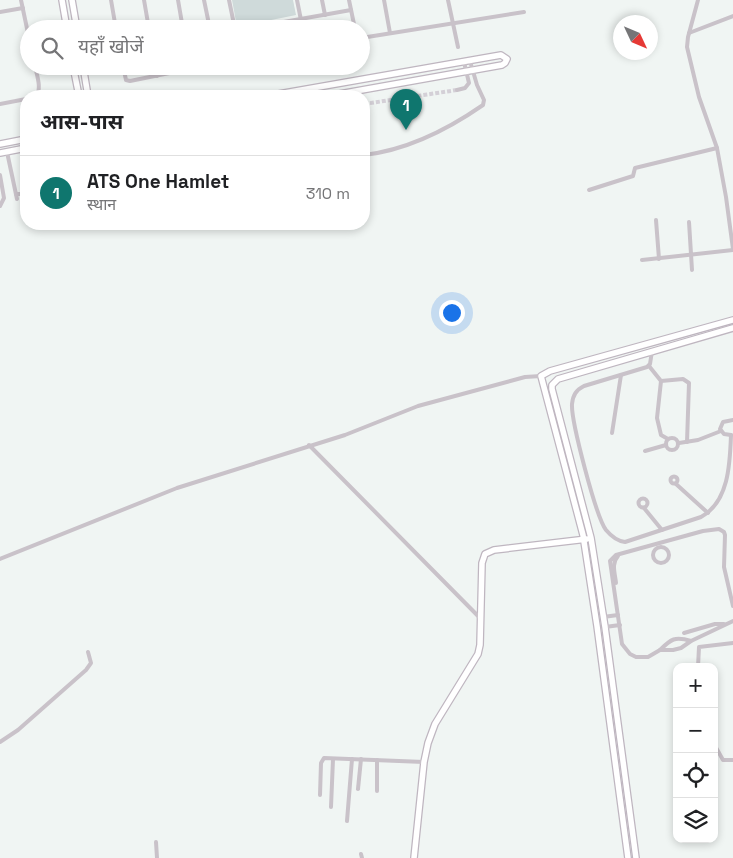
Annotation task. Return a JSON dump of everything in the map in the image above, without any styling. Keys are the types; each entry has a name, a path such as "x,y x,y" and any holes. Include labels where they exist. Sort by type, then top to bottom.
{"street":[{"path":"21,0 25,20"},
{"path":"62,0 65,20"},
{"path":"72,0 75,20"},
{"path":"111,0 114,20"},
{"path":"144,0 147,20"},
{"path":"178,0 181,20"},
{"path":"204,0 208,20"},
{"path":"229,0 233,20"},
{"path":"297,0 301,20 351,10"},
{"path":"322,0 325,15"},
{"path":"349,0 353,20"},
{"path":"384,0 390,33"},
{"path":"448,0 458,47"},
{"path":"642,260 733,250 732,231 717,148 701,102 687,47 698,0"},
{"path":"0,12 22,8"},
{"path":"370,36 524,12"},
{"path":"689,33 733,16"},
{"path":"300,90 502,55 507,59 502,65 470,72 364,90"},
{"path":"370,154 417,143 483,105 484,100 470,72 467,61"},
{"path":"457,90 468,85 470,72"},
{"path":"37,75 39,90"},
{"path":"76,75 78,90"},
{"path":"84,75 87,90"},
{"path":"126,75 128,81 161,75"},
{"path":"0,104 20,100"},
{"path":"0,144 20,140"},
{"path":"589,190 633,176 635,168 717,148"},
{"path":"0,153 20,149"},
{"path":"7,152 16,196 20,195"},
{"path":"0,175 4,198 0,206"},
{"path":"727,204 733,203"},
{"path":"656,220 659,258"},
{"path":"689,222 692,270"},
{"path":"0,559 177,488 362,429 418,406 525,376 541,376 550,371 733,320"},
{"path":"636,858 604,617 591,538 552,389 554,382 558,379 652,350 733,328"},
{"path":"649,366 652,350"},
{"path":"649,366 584,386 575,393 572,404 598,513 606,530 614,538 625,542 708,513 718,500 726,481 732,435 724,434 721,425 723,422 733,420"},
{"path":"649,366 662,381 657,418 661,434 668,439 674,438 679,443"},
{"path":"612,433 621,375"},
{"path":"541,376 597,626 628,858"},
{"path":"662,381 683,379 689,383 688,442"},
{"path":"679,443 700,439 722,431"},
{"path":"666,446 668,439"},
{"path":"666,446 668,449 674,450 679,443"},
{"path":"309,445 481,619"},
{"path":"645,451 666,446"},
{"path":"574,470 586,468"},
{"path":"676,484 708,513"},
{"path":"644,508 662,530"},
{"path":"691,641 677,638 671,640 660,650 648,657 636,657 630,654 622,644 610,564 612,558 620,554 664,544 703,531 722,530 725,535 724,567 733,606"},
{"path":"414,858 424,762 428,742 435,724 478,654 480,645 482,563 485,554 494,550 591,538"},
{"path":"653,547 654,560 658,563 663,563 667,561 669,556 669,552 664,544"},
{"path":"616,583 614,562 620,554"},
{"path":"727,582 733,582"},
{"path":"604,617 618,615"},
{"path":"660,650 677,650 691,641 733,621"},
{"path":"684,633 715,624 726,624"},
{"path":"605,628 620,626"},
{"path":"698,663 699,647 733,643"},
{"path":"0,742 18,730 86,670 91,663 88,652"},
{"path":"718,751 723,760 733,760"},
{"path":"320,795 321,760 324,758 424,762"},
{"path":"331,807 334,758"},
{"path":"347,821 352,759"},
{"path":"358,789 361,759"},
{"path":"377,760 377,791"},
{"path":"156,842 157,858"}],"shaded area":[{"path":"232,0 293,0 296,15 271,20 236,20"}],"tunnel":[{"path":"370,103 457,90"}],"place":[{"name":"ATS One Hamlet","path":"406,130"}]}
